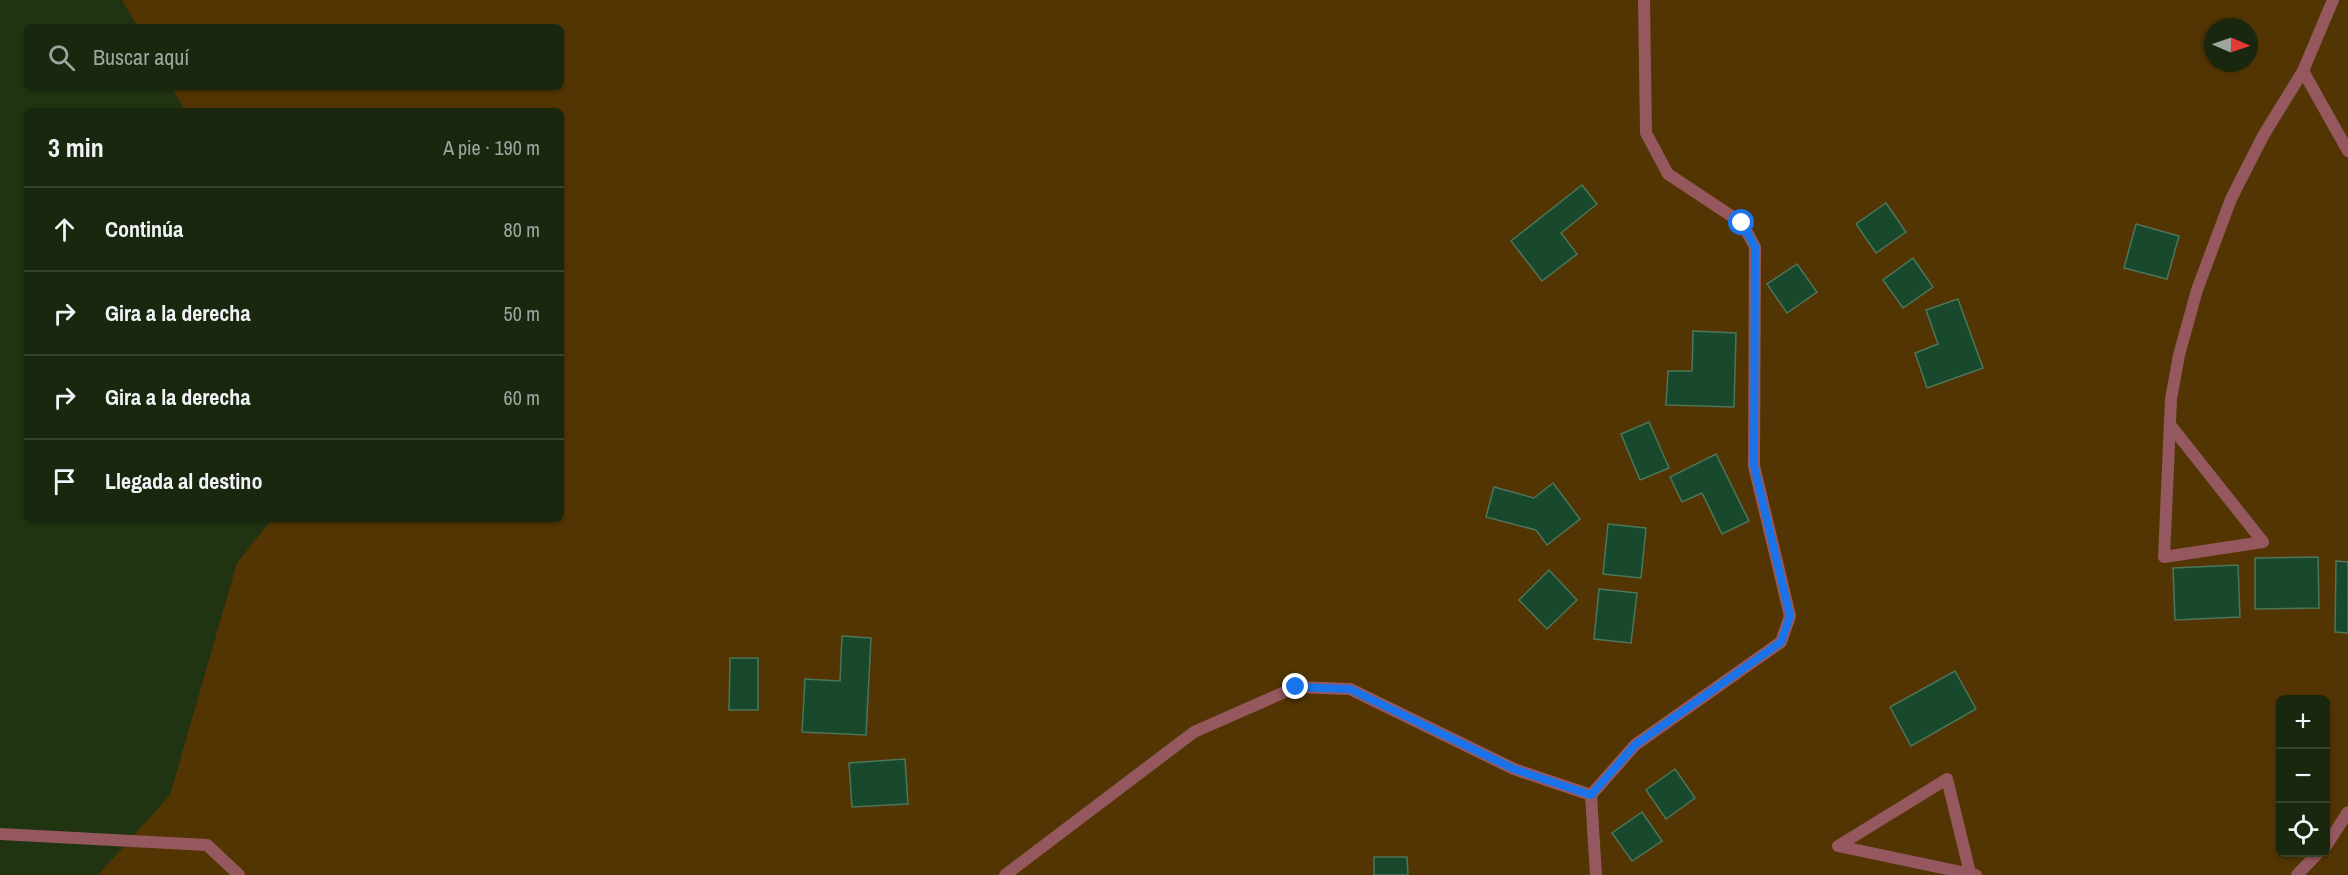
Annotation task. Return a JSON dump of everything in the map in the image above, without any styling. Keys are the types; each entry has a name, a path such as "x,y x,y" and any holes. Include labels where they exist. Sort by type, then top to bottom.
{"street":[{"path":"1596,875 1591,795 1635,745 1781,642 1790,616 1754,466 1755,247 1742,223 1668,174 1646,134 1644,0"},
{"path":"2171,426 2263,543 2164,557 2171,399 2179,355 2197,290 2237,189 2263,136 2303,71 2333,0"},
{"path":"2303,71 2348,151"},
{"path":"1005,875 1194,732 1296,687 1350,689 1514,769 1591,795"},
{"path":"1947,779 1973,874 1904,859 1838,846 1947,779"},
{"path":"2330,839 2348,812"},
{"path":"0,834 207,844 239,875"},
{"path":"2297,875 2314,857"}],"shaded area":[{"path":"122,0 2348,0 2348,875 98,875 170,795 237,563 270,522 564,522 564,108 183,108 174,90 564,90 564,24 136,24"}],"building":[{"path":"1582,185 1597,204 1561,233 1577,254 1542,281 1511,241"},
{"path":"1886,203 1906,232 1876,253 1856,224"},
{"path":"2136,224 2179,236 2167,279 2124,268"},
{"path":"1913,258 1933,287 1903,308 1883,280"},
{"path":"1797,264 1817,292 1787,313 1767,284"},
{"path":"1958,299 1983,368 1927,388 1915,353 1938,344 1926,310"},
{"path":"1693,331 1736,333 1734,407 1666,405 1668,371 1692,371"},
{"path":"1649,422 1669,468 1640,480 1621,434"},
{"path":"1716,454 1749,521 1722,534 1702,493 1682,502 1670,477"},
{"path":"1553,483 1580,519 1547,545 1536,530 1486,517 1494,487 1534,498"},
{"path":"1608,524 1646,528 1641,578 1603,574"},
{"path":"2318,557 2319,608 2255,609 2255,558"},
{"path":"2336,561 2348,562 2348,633 2335,632"},
{"path":"2238,565 2240,617 2175,620 2173,568"},
{"path":"1549,570 1577,600 1547,629 1519,600"},
{"path":"1599,589 1637,593 1631,643 1594,639"},
{"path":"842,636 871,638 866,735 802,732 805,679 840,681"},
{"path":"730,658 758,658 758,710 729,710"},
{"path":"1955,671 1976,709 1911,746 1890,707"},
{"path":"905,759 908,804 852,807 849,763"},
{"path":"1675,769 1695,798 1666,819 1646,790"},
{"path":"1642,812 1662,841 1632,861 1612,833"},
{"path":"1374,857 1407,857 1408,875 1374,875"}],"route":[{"path":"1296,687 1350,689 1514,769 1591,795 1635,745 1781,642 1790,616 1754,466 1755,247 1742,223"}]}
